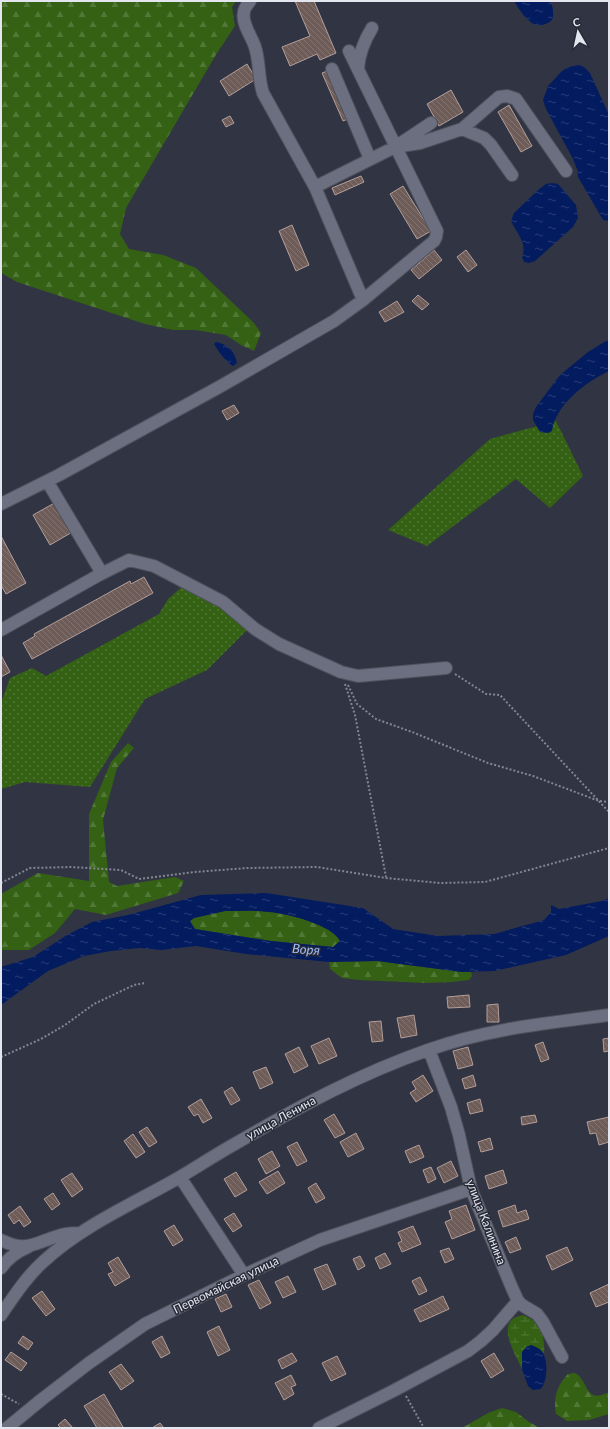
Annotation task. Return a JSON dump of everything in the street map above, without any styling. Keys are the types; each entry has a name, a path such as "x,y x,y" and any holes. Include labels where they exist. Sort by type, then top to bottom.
{"street":[{"path":"250,1 244,12 244,21 255,48 259,70 259,82 263,93 315,186 363,300"},
{"path":"358,70 362,47 372,28"},
{"path":"1,504 47,481 287,349 334,321 363,300 434,241 437,231 349,51"},
{"path":"332,69 370,158"},
{"path":"395,147 420,143 462,129 499,97 507,96 516,99 566,171"},
{"path":"315,186 395,147 431,123"},
{"path":"462,129 488,141 512,175"},
{"path":"47,481 100,570 99,575"},
{"path":"1,630 99,575 129,560 154,566 223,602 255,629 279,644 341,672 358,676 446,668"},
{"name":"улица Ленина","path":"2,1310 43,1261 83,1232 281,1117 324,1095 381,1068 429,1050 474,1036 609,1015"},
{"name":"улица Калинина","path":"429,1050 451,1107 471,1189 518,1300"},
{"path":"180,1177 244,1275"},
{"name":"Первомайская улица","path":"8,1428 89,1363 144,1324 320,1240 471,1189"},
{"path":"1,1268 16,1252 59,1235 83,1232"},
{"path":"1,1240 15,1246 29,1247"},
{"path":"319,1428 468,1351 482,1341 493,1330 518,1300 537,1314 562,1357"}],"path":[{"path":"446,668 486,694 500,695 609,812"},
{"path":"341,672 357,704 376,719 488,763 533,776 600,801 609,802"},
{"path":"341,672 355,715 386,878"},
{"path":"1,883 30,868 71,867 121,870 139,879 239,868 317,867 386,878 440,883 486,882 609,848"},
{"path":"1,1057 47,1036 94,1004 134,985 145,983"},
{"path":"400,1387 424,1428"},
{"path":"1,1394 29,1410"}],"green space":[{"path":"1,1 236,1 232,7 235,26 217,53 126,208 120,234 129,249 163,255 196,268 254,323 261,333 254,351 241,345 226,335 195,330 173,330 145,324 17,282 1,273"},
{"path":"556,421 583,476 550,508 516,479 427,546 388,530 490,439"},
{"path":"184,585 223,606 248,629 207,670 145,699 90,787 25,782 1,789 1,703 10,678 32,668 46,676 159,614 168,599"},
{"path":"128,743 134,748 117,768 103,820 109,882 117,886 175,877 184,881 178,893 106,915 75,909 55,933 29,950 1,950 1,894 38,873 89,881 89,814 111,762"},
{"path":"225,911 264,911 297,917 328,930 340,941 333,947 271,941 194,929 190,921 194,918"},
{"path":"377,961 471,972 472,976 469,980 425,983 359,980 342,978 330,969 329,962"},
{"path":"523,1315 533,1320 540,1328 544,1341 544,1354 538,1348 522,1352 522,1369 511,1346 508,1330 509,1323 514,1318"},
{"path":"575,1373 583,1381 591,1394 595,1396 609,1392 609,1414 589,1420 567,1421 556,1414 555,1403 559,1387 568,1374"},
{"path":"502,1408 516,1412 540,1428 462,1428 488,1413"}],"water":[{"path":"514,1 549,1 552,7 553,19 547,24 541,25 530,22"},
{"path":"579,65 584,67 590,73 609,115 609,221 603,220 578,177 573,159 546,109 543,100 548,86 561,72 568,67"},
{"path":"546,184 558,184 576,205 578,218 573,227 535,261 529,263 524,262 522,257 524,247 521,238 511,221 514,213 538,190"},
{"path":"609,339 609,371 591,381 573,395 559,412 552,431 548,433 540,432 533,420 533,414 536,407 560,375 588,352"},
{"path":"216,342 224,344 230,349 237,363 233,366 228,362 214,344"},
{"name":"Воря","path":"266,893 363,908 393,929 438,936 494,934 544,920 551,912 551,905 559,909 602,901 609,898 609,936 566,955 494,971 462,972 377,961 329,962 246,954 196,946 161,950 139,948 111,951 84,956 48,971 1,1005 1,967 33,957 67,935 92,922 128,915 201,895","holes":["225,911 264,911 297,917 328,930 336,935 340,941 333,947 271,941 195,929 190,921 194,918"]},
{"path":"531,1345 542,1351 545,1359 546,1377 541,1389 533,1390 528,1386 522,1369 522,1352 526,1347"}],"building":[{"path":"295,1 314,1 336,53 320,60 317,54 290,66 282,47 310,36"},
{"path":"247,64 256,79 229,96 220,81"},
{"path":"330,70 350,118 343,121 322,73"},
{"path":"451,90 463,112 439,126 427,104"},
{"path":"509,105 532,146 521,152 498,112"},
{"path":"230,116 234,123 226,127 222,120"},
{"path":"361,176 364,182 335,195 332,188"},
{"path":"403,186 431,231 417,239 390,194"},
{"path":"292,225 309,265 296,271 279,231"},
{"path":"434,250 442,260 419,279 411,270"},
{"path":"466,250 477,265 468,272 457,257"},
{"path":"418,295 429,304 422,310 412,301"},
{"path":"397,301 404,312 385,322 379,312"},
{"path":"234,405 239,413 227,420 222,411"},
{"path":"58,501 74,531 50,545 33,515"},
{"path":"1,536 26,583 6,594 1,585"},
{"path":"144,577 153,593 32,659 23,643 35,636 34,634 130,581 131,584"},
{"path":"1,655 10,672 1,677"},
{"path":"469,995 470,1007 448,1008 447,997"},
{"path":"498,1004 499,1022 487,1022 487,1005"},
{"path":"414,1015 417,1035 401,1038 397,1018"},
{"path":"381,1021 383,1041 372,1042 369,1022"},
{"path":"329,1038 337,1056 319,1064 311,1046"},
{"path":"609,1038 609,1051 604,1052 603,1039"},
{"path":"543,1042 549,1059 541,1062 535,1045"},
{"path":"299,1047 308,1066 294,1073 285,1054"},
{"path":"468,1047 473,1065 458,1069 453,1051"},
{"path":"266,1067 273,1083 260,1089 253,1072"},
{"path":"423,1075 433,1091 416,1102 410,1093 416,1089 412,1082"},
{"path":"473,1075 476,1086 465,1089 462,1079"},
{"path":"232,1087 240,1100 231,1105 224,1092"},
{"path":"201,1099 212,1118 203,1123 198,1114 194,1116 188,1107"},
{"path":"480,1099 483,1111 470,1114 467,1103"},
{"path":"334,1114 345,1133 335,1138 324,1120"},
{"path":"535,1115 537,1122 522,1125 521,1117"},
{"path":"609,1117 609,1142 599,1145 596,1133 590,1134 587,1122"},
{"path":"147,1127 157,1142 149,1147 139,1132"},
{"path":"356,1133 364,1149 348,1157 340,1142"},
{"path":"133,1134 145,1152 136,1158 124,1141"},
{"path":"490,1138 493,1149 481,1152 478,1142"},
{"path":"297,1142 307,1161 297,1166 287,1147"},
{"path":"419,1145 424,1157 410,1163 405,1151"},
{"path":"272,1151 280,1166 266,1174 258,1159"},
{"path":"451,1161 458,1176 444,1183 437,1168"},
{"path":"431,1167 436,1179 428,1183 423,1170"},
{"path":"503,1170 507,1183 489,1189 485,1176"},
{"path":"278,1171 285,1183 267,1194 259,1182"},
{"path":"236,1172 247,1190 235,1197 224,1179"},
{"path":"72,1173 83,1189 72,1197 61,1180"},
{"path":"316,1183 325,1198 316,1203 308,1188"},
{"path":"53,1193 60,1204 52,1210 44,1199"},
{"path":"466,1205 475,1230 452,1239 445,1222 452,1219 449,1211"},
{"path":"515,1205 517,1213 526,1210 529,1219 503,1227 498,1211"},
{"path":"20,1206 31,1222 24,1227 19,1220 14,1224 8,1215"},
{"path":"234,1213 242,1226 233,1232 224,1219"},
{"path":"174,1225 183,1240 173,1246 164,1231"},
{"path":"413,1226 421,1244 402,1252 398,1243 402,1241 398,1232"},
{"path":"516,1237 521,1249 510,1253 505,1242"},
{"path":"567,1247 573,1260 552,1270 546,1256"},
{"path":"449,1248 454,1259 445,1263 440,1251"},
{"path":"385,1253 391,1264 380,1269 375,1258"},
{"path":"360,1256 365,1266 358,1270 353,1259"},
{"path":"118,1257 130,1277 115,1286 108,1274 113,1272 108,1263"},
{"path":"327,1264 336,1284 323,1290 314,1269"},
{"path":"288,1276 296,1292 283,1298 275,1282"},
{"path":"420,1277 427,1291 419,1295 412,1281"},
{"path":"259,1280 271,1303 260,1309 248,1285"},
{"path":"609,1284 609,1302 596,1307 590,1293"},
{"path":"42,1291 55,1309 46,1316 32,1298"},
{"path":"226,1294 232,1307 221,1312 215,1299"},
{"path":"443,1296 449,1309 420,1322 414,1310"},
{"path":"219,1326 230,1350 218,1356 207,1332"},
{"path":"23,1336 33,1343 28,1350 18,1343"},
{"path":"162,1336 170,1353 161,1358 152,1342"},
{"path":"11,1352 27,1363 21,1371 5,1360"},
{"path":"292,1353 297,1361 282,1369 278,1360"},
{"path":"494,1353 504,1370 491,1378 481,1361"},
{"path":"337,1356 346,1374 331,1381 322,1363"},
{"path":"121,1364 134,1381 121,1390 109,1372"},
{"path":"291,1375 296,1385 291,1387 294,1394 284,1400 275,1383"},
{"path":"104,1394 123,1427 97,1428 84,1406"},
{"path":"65,1419 73,1428 61,1428 58,1425"},
{"path":"160,1423 164,1428 152,1428"}]}
